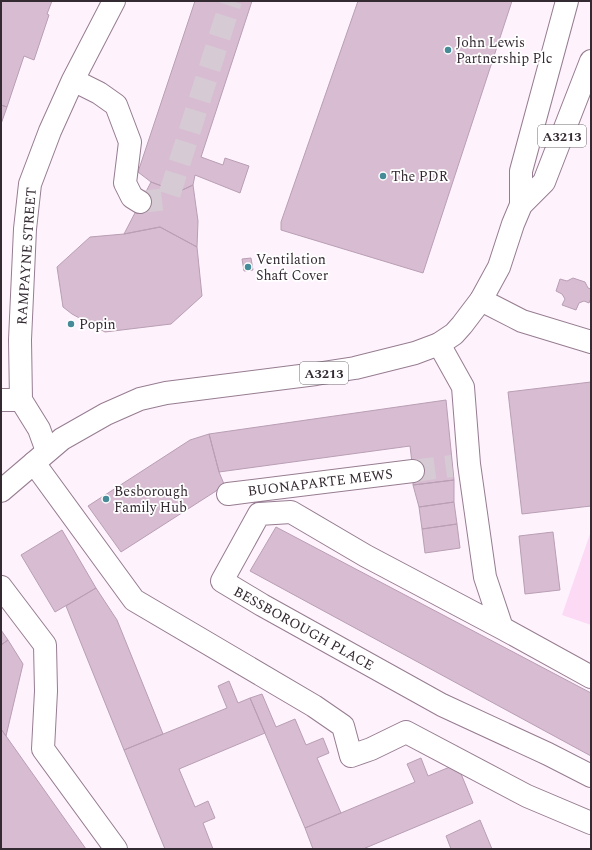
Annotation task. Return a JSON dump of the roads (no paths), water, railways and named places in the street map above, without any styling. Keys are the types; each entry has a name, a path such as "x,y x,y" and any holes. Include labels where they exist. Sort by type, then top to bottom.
{"street":[{"name":"RAMPAYNE STREET","path":"114,1 73,80 50,131 30,184 24,244 20,340 11,400 39,429 40,457 134,600 314,706 343,726 351,756 371,749 406,732 527,796 591,823"},
{"name":"A3213","path":"1,491 62,439 106,414 140,399 166,393 355,368 415,353 439,344 454,334 481,300 499,267 521,205 522,171 566,1"},
{"name":"A3213","path":"521,205 544,182 591,61"},
{"path":"73,80 99,93 116,105 130,142 125,183 132,197 140,202"},
{"path":"481,300 522,320 591,342"},
{"path":"439,344 463,387 461,465 485,577 502,628"},
{"name":"BUONAPARTE MEWS","path":"228,494 413,471"},
{"name":"BESSBOROUGH PLACE","path":"591,677 366,556 291,512 260,514 222,581 262,605 442,705 548,754 591,776"},
{"path":"1,587 45,645 46,691 43,749 116,849"}],"tunnel":[{"path":"140,202 168,199 231,1"},
{"path":"413,471 452,466"}],"place":[{"name":"John Lewis Partnership Plc","path":"448,50"},
{"name":"The PDR","path":"383,176"},
{"name":"Ventilation Shaft Cover","path":"248,267"},
{"name":"Popin","path":"71,324"},
{"name":"Besborough Family Hub","path":"106,499"}]}
